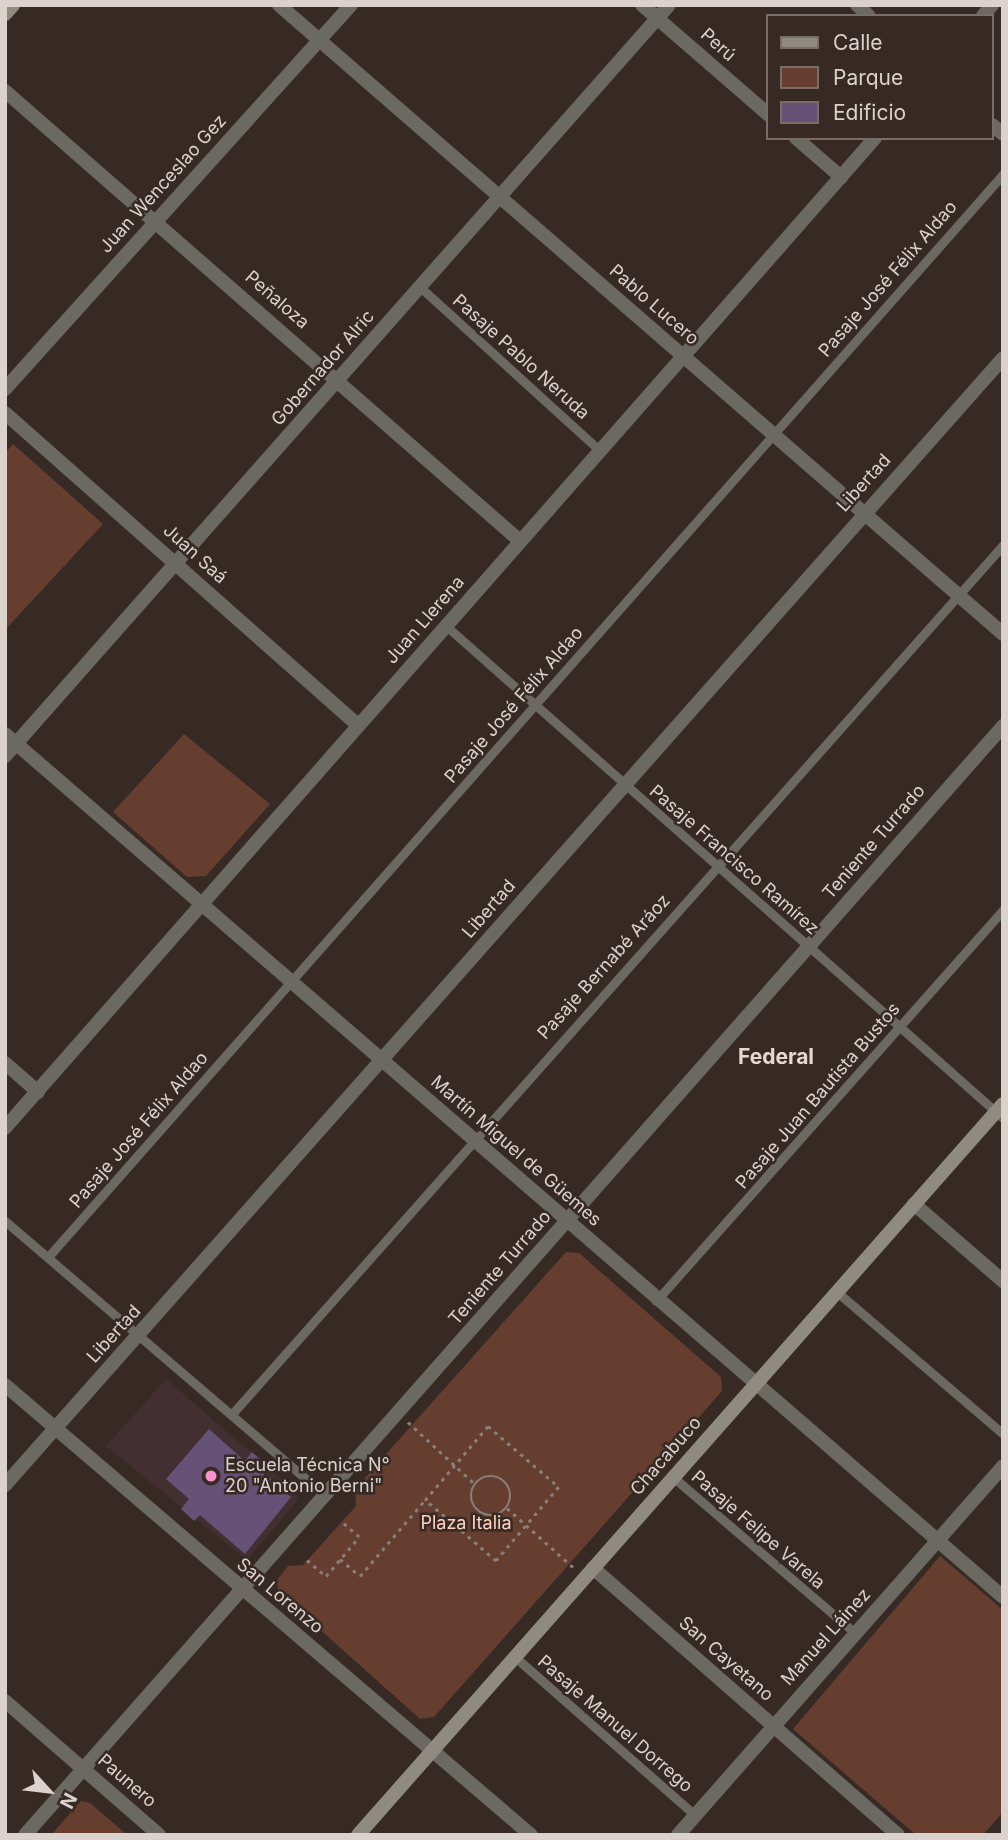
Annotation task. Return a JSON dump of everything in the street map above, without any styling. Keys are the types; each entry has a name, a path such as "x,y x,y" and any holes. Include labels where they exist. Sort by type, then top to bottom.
{"main road":[{"path":"5,14 13,5"},
{"name":"Chacabuco","path":"358,1835 753,1385 1000,1111"}],"street":[{"name":"Pablo Lucero","path":"279,5 1003,634"},
{"name":"Juan Wenceslao Gez","path":"5,389 351,5"},
{"name":"Perú","path":"642,5 766,112"},
{"name":"Gobernador Alric","path":"5,756 11,738 177,562 669,5"},
{"name":"Peñaloza","path":"5,92 156,219 520,541"},
{"path":"798,140 841,177"},
{"name":"Juan Llerena","path":"5,1128 873,140"},
{"name":"Libertad","path":"5,1485 863,512 1003,358"},
{"name":"Juan Saá","path":"5,413 177,562 358,725"},
{"name":"Teniente Turrado","path":"24,1835 1003,726"},
{"name":"Martín Miguel de Güemes","path":"11,738 568,1220 655,1302 1003,1597"},
{"path":"5,1063 38,1092"},
{"path":"914,1204 1003,1281"},
{"name":"San Lorenzo","path":"5,1385 531,1835"},
{"name":"Manuel Láinez","path":"677,1835 1003,1466"},
{"name":"San Cayetano","path":"589,1572 898,1835"},
{"name":"Paunero","path":"5,1701 159,1835"}],"lane":[{"name":"Pasaje José Félix Aldao","path":"48,1257 1003,173"},
{"name":"Pasaje Pablo Neruda","path":"420,287 600,451"},
{"name":"Pasaje Bernabé Aráoz","path":"232,1415 472,1138 1003,545"},
{"name":"Pasaje Francisco Ramírez","path":"445,625 623,785 1000,1111"},
{"name":"Pasaje Juan Bautista Bustos","path":"655,1302 1003,909"},
{"path":"5,1221 325,1495"},
{"path":"837,1292 1003,1434"},
{"name":"Pasaje Felipe Varela","path":"673,1477 855,1633"},
{"name":"Pasaje Manuel Dorrego","path":"515,1657 695,1815"}],"path":[{"path":"397,1414 475,1484 476,1510 495,1516 507,1508 510,1490 503,1480 485,1476 475,1484"},
{"path":"340,1559 360,1576 488,1426 559,1487 496,1561 425,1500"},
{"path":"507,1508 589,1572"},
{"path":"307,1560 326,1576 359,1537 342,1521"}],"shaded area":[{"name":"Escuela Técnica N° 20 \"Antonio Berni\"","path":"166,1379 297,1492 298,1500 247,1560 106,1446"}],"green space":[{"path":"13,444 103,524 5,630 5,453"},
{"path":"184,734 270,804 206,876 187,877 113,812"},
{"name":"Plaza Italia","path":"566,1252 579,1253 721,1377 722,1391 434,1717 420,1719 278,1592 277,1580 288,1566 303,1565 356,1506 355,1489"},
{"path":"940,1556 1003,1610 1003,1812 983,1835 916,1835 793,1729"},
{"path":"81,1801 90,1803 127,1835 51,1835"}],"building":[{"name":"Escuela Técnica N° 20 \"Antonio Berni\"","path":"209,1429 245,1461 252,1452 262,1461 257,1467 291,1497 245,1554 200,1515 194,1521 181,1509 189,1499 166,1479"}],"place":[{"name":"Escuela Técnica N° 20 \"Antonio Berni\"","path":"211,1476"}],"district":[{"name":"Federal","path":"776,1057"}]}
